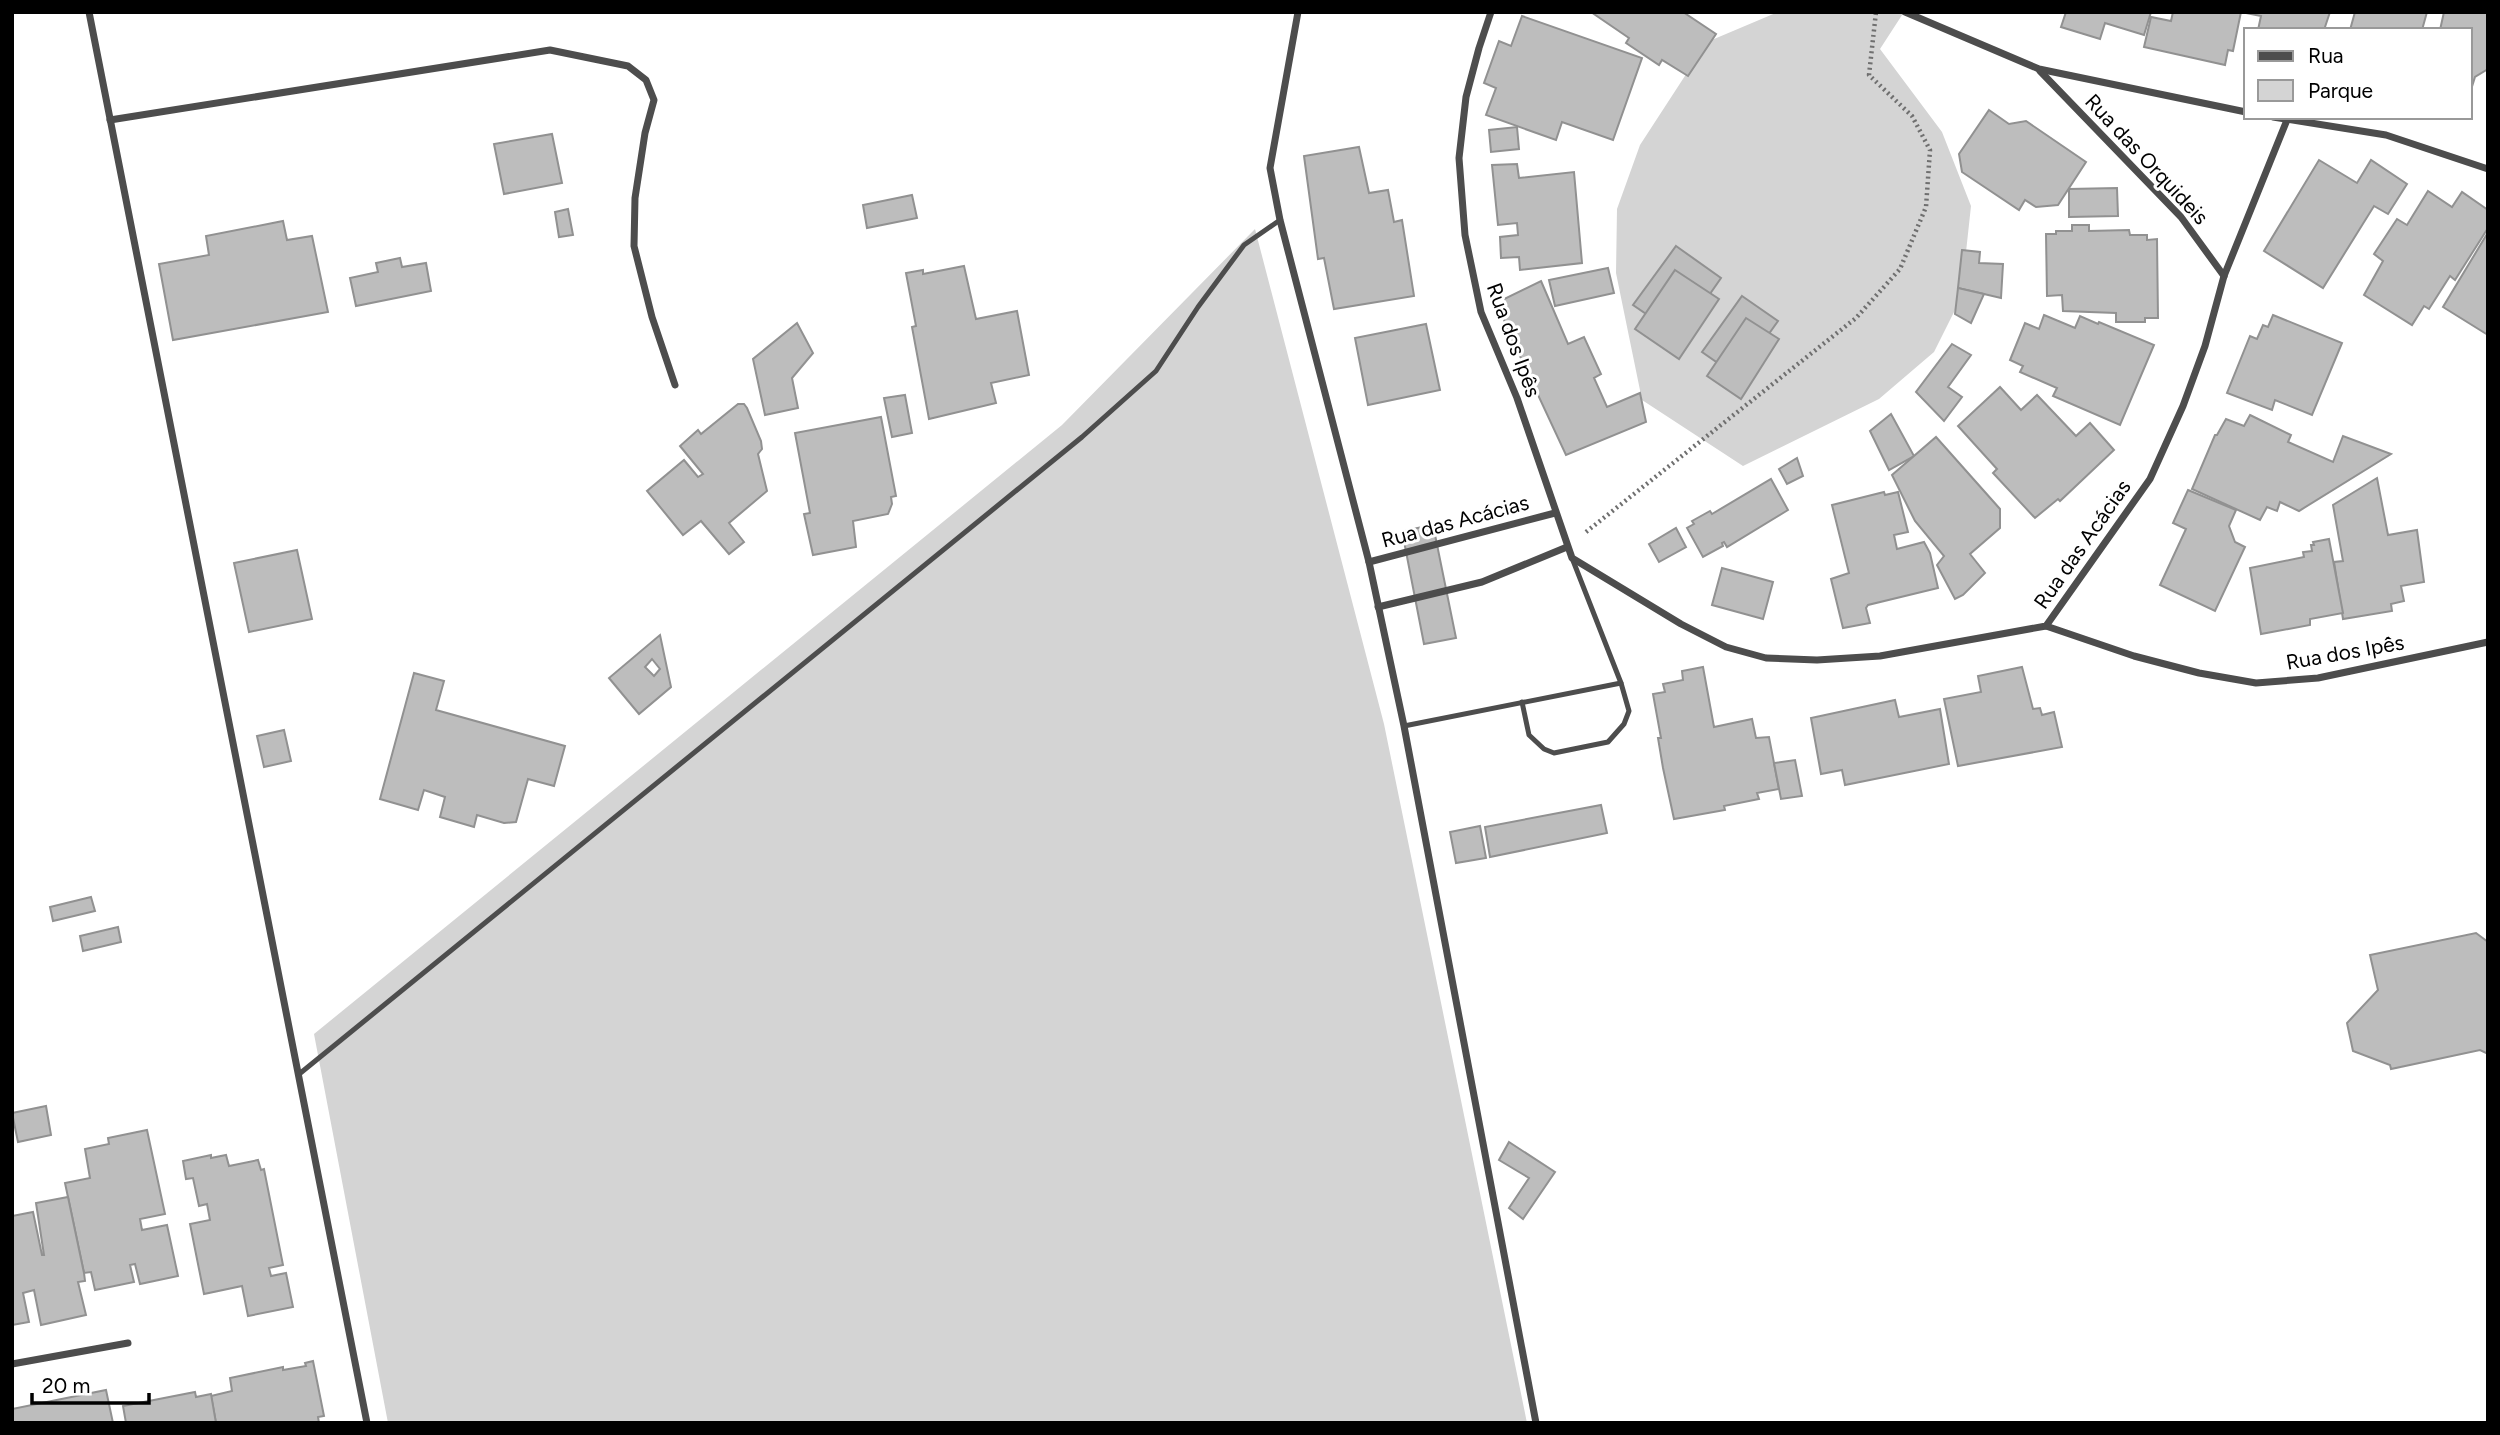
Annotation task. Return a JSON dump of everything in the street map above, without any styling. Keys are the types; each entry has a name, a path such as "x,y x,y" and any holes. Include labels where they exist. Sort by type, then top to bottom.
{"street":[{"path":"89,12 366,1423"},
{"path":"1298,12 1270,168 1280,220 1369,562 1404,726 1536,1423"},
{"name":"Rua dos Ipês","path":"1491,12 1466,97 1459,158 1465,235 1481,312 1517,398 1555,513"},
{"name":"Rua das Orquideis","path":"1905,12 2039,69 2244,112"},
{"path":"110,120 550,50 628,66 646,80 654,100 645,133 635,198 634,246 652,317 675,385"},
{"name":"Rua das Orquideis","path":"2039,69 2181,216 2224,276"},
{"path":"2282,119 2386,135 2488,169"},
{"name":"Rua das Acácias","path":"1369,562 1555,513 1572,558 1681,624 1726,647 1766,658 1817,660 1880,656 2046,626 2150,479 2183,406 2205,345 2224,276 2287,120"},
{"path":"1378,607 1482,583 1567,547"},
{"name":"Rua dos Ipês","path":"2046,626 2147,659 2199,673 2256,683 2318,678 2488,642"},
{"path":"12,1364 128,1343"}],"lane":[{"path":"298,1075 1091,429 1156,371 1198,307 1244,245 1280,220"},
{"path":"1522,702 1530,735 1544,749 1554,753 1608,742 1624,724 1629,711 1621,683 1572,558"},
{"path":"1404,726 1621,683"}],"path":[{"path":"1567,547 1856,318 1900,269 1926,207 1930,150 1912,116 1869,75 1876,12"}],"green space":[{"path":"1778,12 1904,12 1880,49 1942,132 1971,206 1961,298 1934,352 1879,399 1743,466 1642,400 1616,273 1617,209 1640,145 1707,42"},
{"path":"1255,229 1384,724 1527,1423 388,1423 314,1034 1062,425"}],"building":[{"path":"1591,12 1683,12 1716,34 1688,76 1662,60 1659,65 1626,43 1629,38"},
{"path":"2066,12 2151,12 2144,35 2105,23 2100,39 2061,27"},
{"path":"2173,12 2241,12 2233,51 2228,50 2225,65 2144,47 2151,17 2171,21"},
{"path":"2330,12 2325,28 2258,28 2261,16 2246,13"},
{"path":"2355,12 2427,12 2423,28 2351,28"},
{"path":"2444,12 2488,12 2488,69 2475,77 2472,87 2472,28 2440,28"},
{"path":"1522,16 1642,58 1613,140 1562,122 1556,140 1486,115 1496,88 1484,83 1499,41 1511,46"},
{"path":"1989,110 2009,124 2026,121 2086,162 2058,205 2036,207 2025,200 2019,210 1962,172 1959,154"},
{"path":"1517,127 1519,149 1491,152 1489,130"},
{"path":"552,134 562,183 504,194 494,144"},
{"path":"1359,147 1369,193 1388,190 1394,222 1402,220 1414,296 1334,309 1324,258 1318,259 1304,156"},
{"path":"2319,160 2357,183 2371,160 2407,184 2388,214 2374,206 2323,288 2264,251"},
{"path":"1517,164 1519,178 1574,172 1582,263 1520,270 1519,257 1501,258 1500,237 1518,235 1517,223 1498,225 1492,165"},
{"path":"2117,188 2118,216 2069,217 2069,189"},
{"path":"2428,191 2452,207 2462,192 2488,210 2488,228 2455,280 2450,276 2429,309 2424,306 2412,325 2364,295 2383,261 2374,254 2397,219 2407,225"},
{"path":"912,195 917,218 867,228 863,205"},
{"path":"568,209 573,235 559,237 555,212"},
{"path":"283,221 287,240 312,236 328,312 173,340 159,264 209,255 206,236"},
{"path":"2072,225 2089,225 2089,231 2129,230 2130,235 2147,235 2147,240 2157,239 2158,318 2145,318 2145,322 2116,322 2116,313 2063,311 2062,295 2047,296 2046,234 2072,231"},
{"path":"2488,234 2488,335 2443,307"},
{"path":"1676,246 1721,278 1680,337 1633,305"},
{"path":"1962,250 1980,252 1979,263 2003,264 2001,298 1958,288"},
{"path":"400,258 402,267 426,263 431,291 356,306 350,278 378,272 376,263"},
{"path":"964,266 976,319 1017,311 1029,375 991,383 996,403 929,419 912,327 916,326 906,273 923,270 923,274"},
{"path":"1608,268 1614,293 1555,306 1549,280"},
{"path":"1675,270 1719,299 1679,359 1635,329"},
{"path":"1541,281 1568,344 1584,337 1601,374 1594,378 1607,407 1640,393 1646,422 1566,455 1505,324 1500,301"},
{"path":"1958,288 1984,294 1971,323 1955,314"},
{"path":"1742,296 1778,321 1738,377 1702,352"},
{"path":"2044,315 2075,328 2080,316 2154,345 2120,425 2053,396 2057,388 2020,372 2023,366 2010,360 2025,323 2039,329"},
{"path":"2273,315 2342,343 2312,415 2275,400 2272,410 2227,393 2250,336 2257,339 2263,325 2268,327"},
{"path":"1746,318 1779,339 1741,399 1707,376"},
{"path":"797,323 813,353 792,378 798,408 765,415 753,359"},
{"path":"1426,324 1440,390 1368,405 1355,338"},
{"path":"1952,344 1971,355 1948,387 1962,397 1944,421 1916,392"},
{"path":"2000,387 2021,410 2037,395 2076,436 2090,423 2114,450 2060,501 2058,499 2035,518 1993,473 1997,469 1958,426"},
{"path":"905,395 912,433 892,437 884,398"},
{"path":"738,404 744,404 747,408 761,441 762,449 758,454 767,491 729,523 744,542 729,554 701,521 683,535 647,491 684,460 698,477 703,474 680,446 698,430 701,434"},
{"path":"1891,414 1914,456 1889,470 1870,431"},
{"path":"2250,415 2291,435 2288,442 2333,462 2343,436 2391,454 2299,511 2280,502 2277,511 2267,507 2260,520 2192,489 2215,435 2226,419 2244,426"},
{"path":"881,417 896,496 891,497 892,504 888,514 853,521 856,547 813,555 804,514 810,513 795,433"},
{"path":"1936,437 2000,509 2000,528 1970,554 1985,573 1963,595 1955,599 1937,565 1944,556 1915,521 1892,475"},
{"path":"1797,458 1803,476 1787,484 1779,469"},
{"path":"2377,478 2388,535 2417,530 2424,582 2401,586 2404,601 2391,604 2392,611 2343,619 2334,562 2343,561 2333,505"},
{"path":"1771,479 1788,510 1727,547 1722,543 1723,546 1703,557 1687,528 1694,524 1692,521 1710,511 1712,514"},
{"path":"2188,490 2236,510 2229,526 2235,542 2245,547 2215,611 2160,585 2186,529 2173,523"},
{"path":"1884,492 1885,495 1898,492 1908,532 1894,535 1897,549 1924,542 1930,553 1938,588 1868,605 1866,608 1870,623 1843,628 1831,579 1849,573 1832,505"},
{"path":"1433,525 1456,638 1424,644 1402,531"},
{"path":"1676,528 1686,547 1659,562 1649,544"},
{"path":"2329,539 2343,613 2310,619 2310,625 2261,634 2250,568 2304,557 2303,552 2312,551 2313,542"},
{"path":"297,550 312,619 249,632 234,563"},
{"path":"1722,568 1773,582 1763,619 1712,605"},
{"path":"660,635 671,687 639,714 609,678","holes":["652,659 660,669 654,676 645,667"]},
{"path":"1703,667 1714,727 1752,719 1756,738 1769,737 1779,789 1757,793 1759,799 1724,806 1725,810 1674,819 1663,768 1653,694 1665,692 1663,684 1683,680 1682,671"},
{"path":"2022,667 2033,709 2040,708 2042,715 2054,712 2062,747 1958,766 1944,699 1981,692 1978,676"},
{"path":"414,673 444,681 436,710 565,746 554,786 528,779 516,822 504,823 477,815 474,827 440,817 445,797 424,790 418,810 380,799"},
{"path":"1895,700 1899,717 1940,709 1949,764 1845,785 1842,770 1821,774 1811,718"},
{"path":"284,730 291,761 264,767 257,736"},
{"path":"1795,760 1802,796 1781,799 1774,763"},
{"path":"1601,805 1607,833 1490,857 1485,827"},
{"path":"1480,826 1486,858 1456,863 1450,832"},
{"path":"91,897 95,911 53,921 50,907"},
{"path":"118,927 121,942 83,951 80,936"},
{"path":"2476,933 2488,942 2488,1054 2480,1050 2391,1069 2390,1065 2353,1051 2347,1023 2378,990 2370,955"},
{"path":"46,1106 51,1135 18,1142 12,1113"},
{"path":"147,1130 165,1214 140,1219 142,1230 167,1225 178,1276 140,1284 135,1264 130,1265 134,1282 95,1290 91,1272 84,1273 65,1183 90,1178 85,1149 109,1144 108,1138"},
{"path":"1509,1142 1555,1172 1523,1219 1509,1208 1529,1178 1499,1160"},
{"path":"211,1155 211,1158 226,1155 229,1166 258,1160 261,1170 264,1169 283,1265 269,1268 271,1276 286,1273 293,1307 248,1316 242,1286 204,1294 190,1224 210,1220 207,1204 199,1206 193,1178 186,1179 183,1161"},
{"path":"68,1197 84,1273 85,1281 78,1282 86,1315 41,1325 34,1290 23,1293 29,1322 12,1325 12,1216 33,1212 44,1255 36,1203"},
{"path":"313,1361 324,1416 318,1417 319,1423 216,1423 211,1396 232,1391 230,1378 283,1367 283,1370 306,1366 305,1363"},
{"path":"106,1390 113,1423 12,1423 12,1409"},
{"path":"195,1392 196,1397 211,1394 216,1423 126,1423 123,1406"}]}
